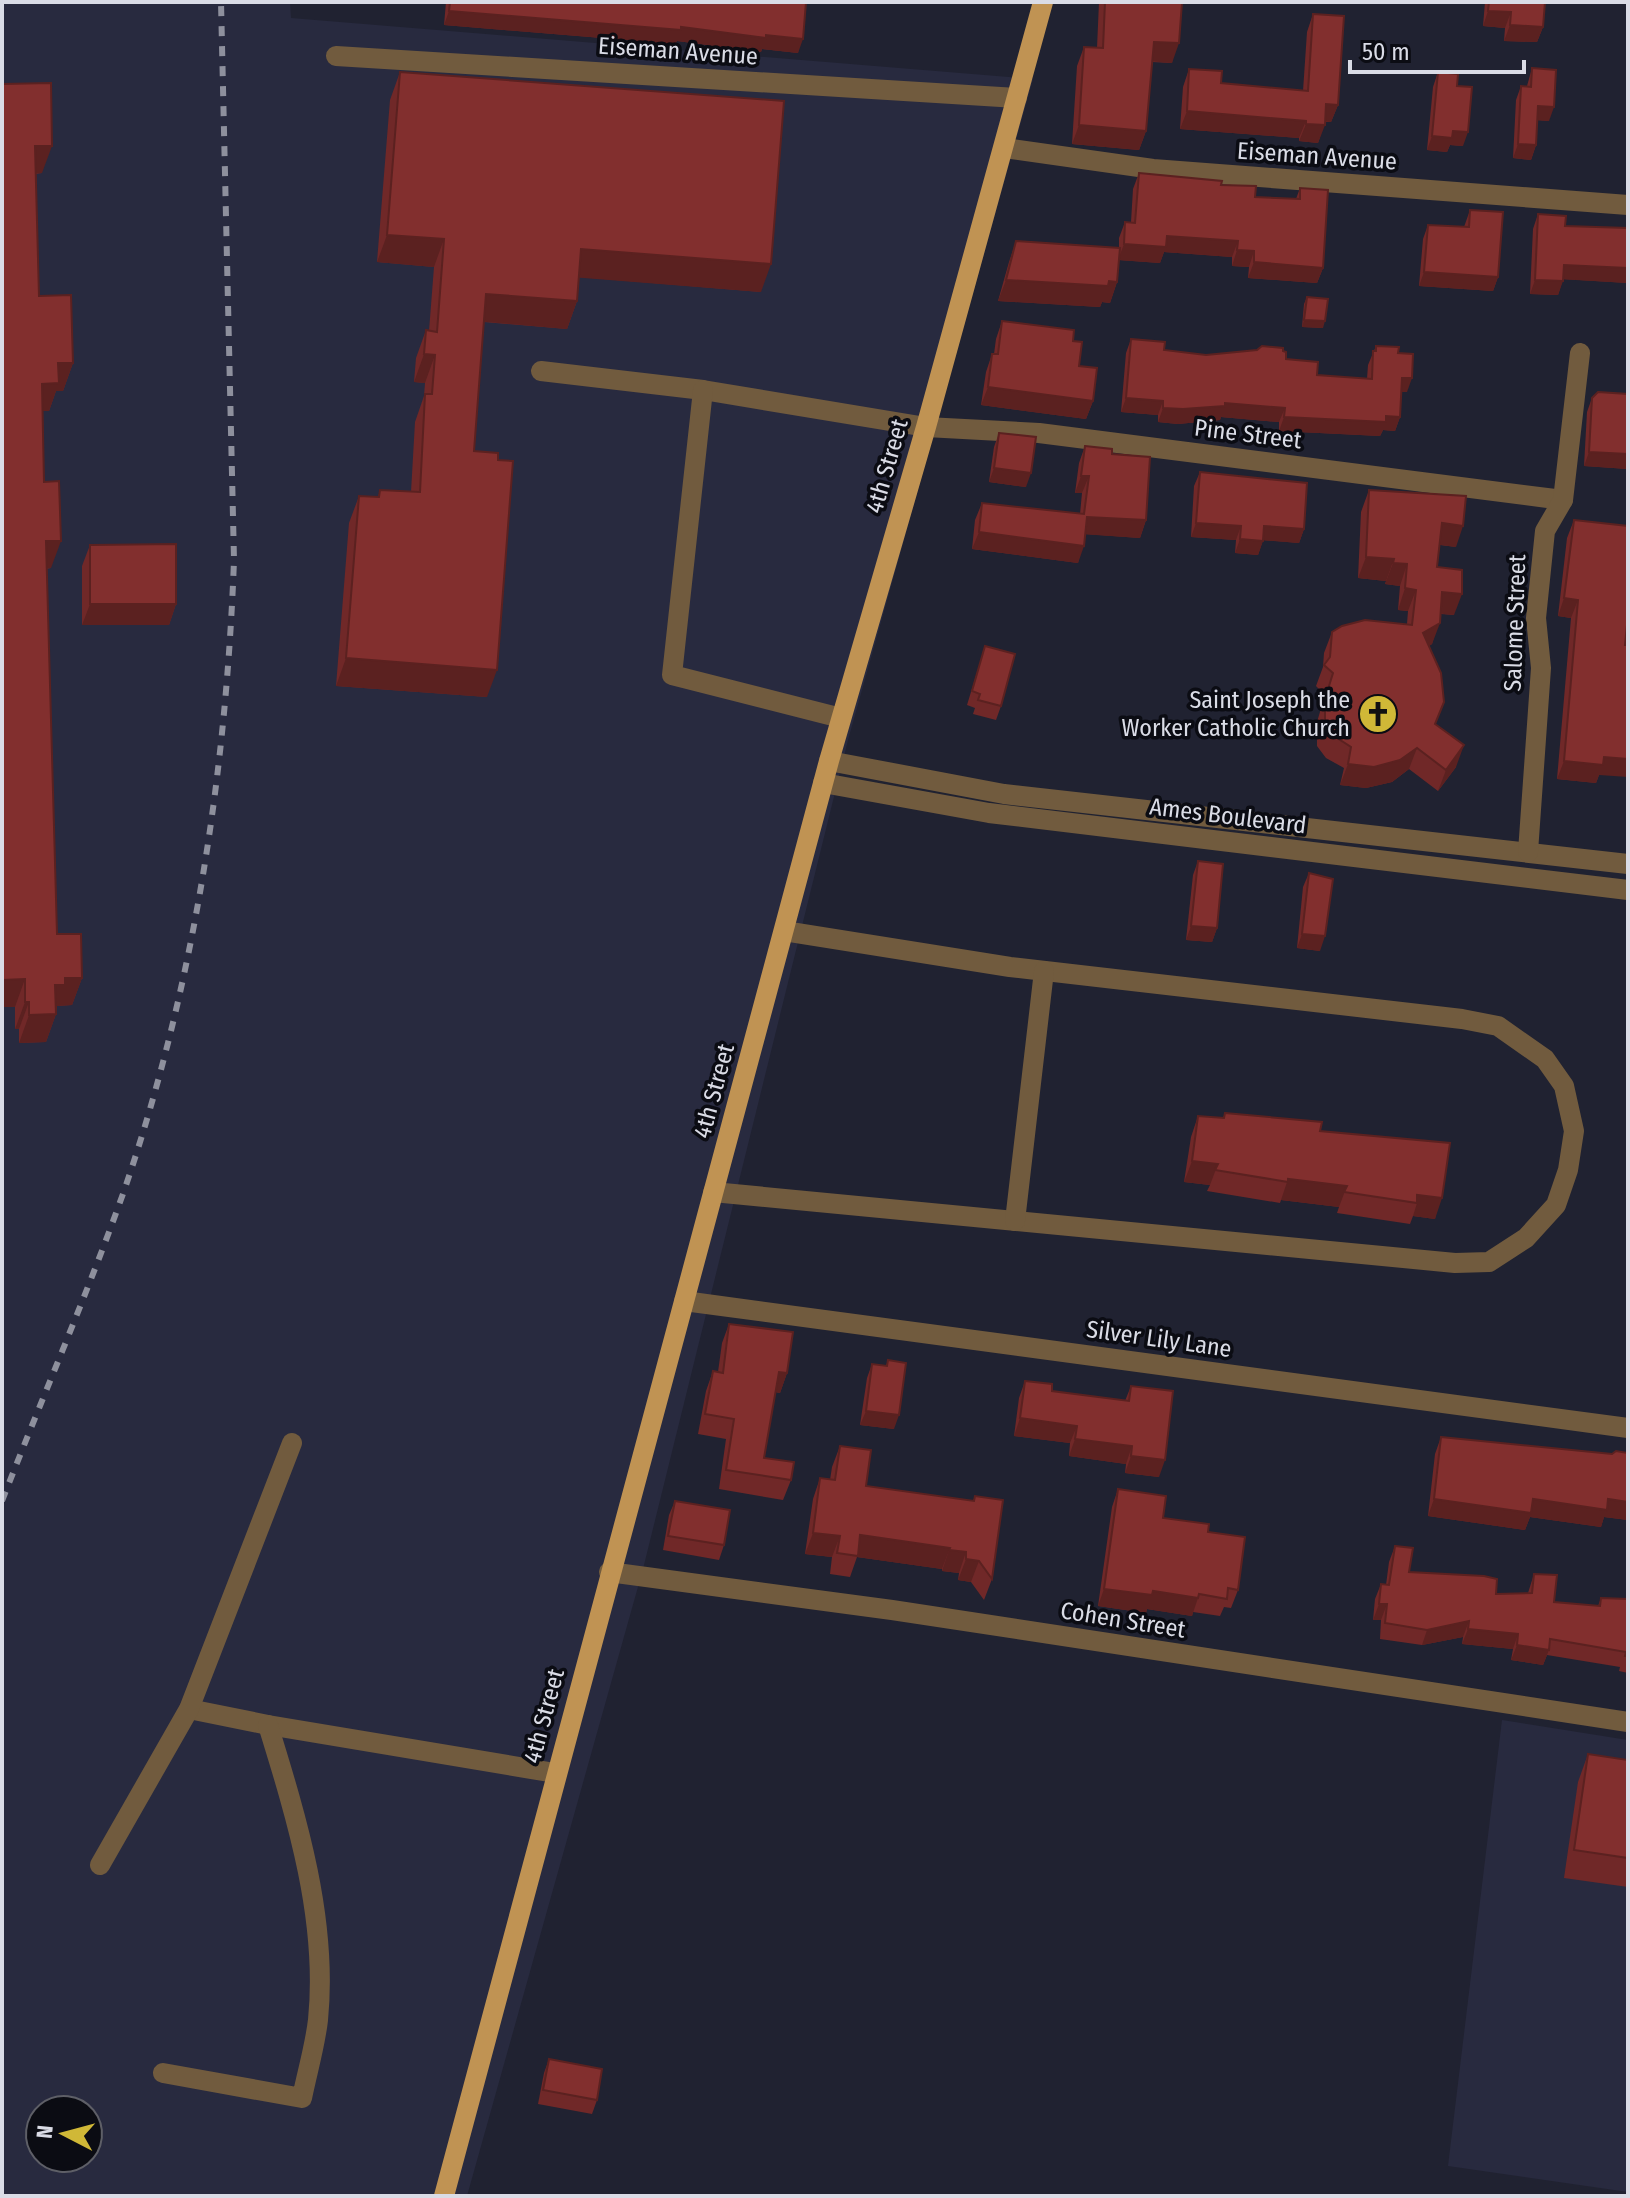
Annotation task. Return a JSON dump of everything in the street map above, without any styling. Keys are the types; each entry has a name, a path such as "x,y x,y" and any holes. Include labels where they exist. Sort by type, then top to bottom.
{"main road":[{"name":"4th Street","path":"444,2196 555,1773 829,761 926,427 1043,2"}],"street":[{"name":"Eiseman Avenue","path":"336,56 1017,98"},
{"name":"Eiseman Avenue","path":"1004,148 1153,169 1628,205"},
{"name":"Salome Street","path":"1528,852 1541,668 1536,618 1545,531 1563,500 1580,353"},
{"name":"Pine Street","path":"541,371 703,390 926,427 1039,433 1563,500"},
{"path":"703,390 672,675 841,718"},
{"name":"Ames Boulevard","path":"829,761 1004,794 1628,864"},
{"name":"Ames Boulevard","path":"823,783 989,813 1628,890"},
{"path":"713,1192 1455,1263 1489,1262 1526,1238 1556,1205 1568,1170 1574,1131 1564,1086 1545,1059 1498,1026 1462,1019 1044,971 784,931"},
{"path":"1015,1221 1044,971"},
{"name":"Silver Lily Lane","path":"684,1301 1628,1428"},
{"path":"100,1865 189,1709 292,1443"},
{"name":"Cohen Street","path":"609,1572 892,1610 1628,1722"},
{"path":"189,1709 555,1773"},
{"path":"163,2073 302,2098 318,2020 318,1929 293,1805 268,1725"}],"shaded area":[{"path":"2,2 290,2 291,18 1033,79 848,740 643,1569 467,2196 2,2196"},
{"path":"1502,1720 1628,1740 1628,2192 1448,2166"}],"building":[{"path":"450,2 806,2 803,39 449,11"},
{"path":"1105,2 1182,2 1179,43 1154,42 1146,131 1079,125 1084,47 1103,48"},
{"path":"1489,2 1545,2 1543,27 1510,25 1511,12 1488,11"},
{"path":"1313,14 1344,16 1338,105 1326,104 1325,125 1187,111 1189,69 1222,71 1221,83 1308,91"},
{"path":"1532,68 1556,70 1554,107 1538,106 1536,145 1518,144 1521,86 1531,87"},
{"path":"400,72 784,101 771,264 581,249 577,301 486,294 474,451 498,453 498,460 513,461 497,670 346,658 359,496 379,497 380,490 420,492 425,394 432,394 435,355 424,354 426,330 437,332 444,239 387,235"},
{"path":"1438,72 1458,74 1457,86 1472,87 1468,132 1453,131 1452,138 1432,136"},
{"path":"51,83 52,146 35,146 39,296 71,295 73,363 58,363 59,383 42,384 44,482 59,481 61,541 46,541 57,934 81,934 82,978 65,978 65,985 55,985 56,1014 29,1015 29,1002 25,1002 25,979 2,980 2,84"},
{"path":"1139,173 1222,181 1221,185 1256,186 1255,197 1300,199 1300,188 1328,190 1323,268 1254,262 1254,251 1237,250 1238,241 1167,236 1166,247 1124,244 1125,222 1135,223"},
{"path":"1470,210 1503,212 1498,277 1424,272 1428,225 1469,227"},
{"path":"1538,214 1566,216 1565,226 1628,228 1628,268 1564,265 1563,281 1535,280"},
{"path":"1016,241 1120,248 1117,282 1109,281 1108,286 1006,280"},
{"path":"1307,297 1328,299 1325,321 1304,320"},
{"path":"1002,321 1074,330 1073,341 1082,342 1079,366 1097,368 1093,401 988,387 992,354 998,354"},
{"path":"1131,339 1165,342 1164,350 1206,355 1257,350 1262,346 1283,348 1286,359 1318,362 1317,375 1372,379 1376,346 1399,347 1398,353 1413,354 1412,378 1402,378 1400,417 1386,416 1386,422 1284,417 1285,408 1225,403 1225,406 1163,408 1163,401 1126,398"},
{"path":"1598,392 1628,394 1628,454 1589,452 1592,398"},
{"path":"999,433 1036,437 1031,473 994,468"},
{"path":"1085,446 1112,449 1112,454 1150,457 1146,520 1087,517 1084,546 979,532 982,503 1084,514 1089,476 1081,476"},
{"path":"1200,472 1307,483 1304,529 1264,526 1263,541 1240,539 1241,526 1196,523"},
{"path":"1369,490 1466,496 1463,526 1442,523 1437,567 1462,570 1462,594 1442,592 1440,623 1423,633 1441,673 1444,702 1435,724 1464,745 1446,770 1417,748 1400,760 1374,767 1348,764 1351,747 1334,736 1325,724 1325,700 1330,699 1329,686 1333,673 1324,665 1330,657 1332,632 1365,620 1412,625 1416,590 1405,588 1407,564 1393,563 1394,559 1366,557"},
{"path":"1574,520 1628,526 1625,645 1628,645 1628,759 1604,757 1603,765 1564,761 1578,600 1564,598"},
{"path":"176,544 176,604 90,604 90,545"},
{"path":"985,646 1015,654 1001,706 978,700 980,694 972,691"},
{"path":"1198,861 1223,864 1217,928 1191,926"},
{"path":"1309,873 1333,879 1325,936 1302,934"},
{"path":"1225,1113 1322,1122 1320,1131 1450,1143 1442,1198 1417,1195 1417,1203 1344,1192 1347,1186 1288,1179 1288,1182 1215,1170 1218,1164 1192,1161 1198,1116 1224,1118"},
{"path":"729,1324 793,1332 787,1373 779,1372 764,1458 794,1462 791,1480 726,1470 734,1419 705,1414 713,1371 723,1373"},
{"path":"888,1360 906,1363 899,1415 866,1411 872,1364 887,1366"},
{"path":"1025,1381 1052,1384 1052,1391 1129,1401 1131,1386 1173,1391 1165,1460 1131,1456 1132,1446 1075,1439 1077,1426 1020,1418"},
{"path":"1441,1437 1628,1453 1628,1502 1608,1499 1607,1510 1533,1499 1531,1513 1434,1499"},
{"path":"840,1446 871,1450 866,1486 974,1501 975,1496 1003,1500 992,1579 979,1561 966,1559 966,1552 860,1535 858,1556 837,1553 840,1536 813,1533 820,1478 835,1480"},
{"path":"1118,1489 1166,1496 1163,1518 1209,1524 1208,1532 1245,1537 1238,1590 1228,1588 1227,1599 1199,1594 1198,1598 1153,1591 1152,1595 1104,1589"},
{"path":"675,1501 730,1510 724,1545 668,1536"},
{"path":"1395,1546 1413,1548 1409,1572 1497,1579 1496,1594 1532,1593 1534,1574 1557,1575 1554,1602 1600,1606 1601,1598 1628,1599 1628,1656 1625,1656 1626,1652 1550,1639 1549,1650 1517,1645 1518,1634 1468,1629 1469,1621 1427,1630 1385,1623 1387,1604 1379,1604 1381,1584 1389,1585"},
{"path":"1588,1754 1628,1760 1628,1858 1574,1850"},
{"path":"549,2059 602,2069 597,2100 543,2090"}],"railway":[{"path":"2,1501 110,1230 148,1114 170,1036 187,958 214,800 230,640 234,560 221,2"}],"place":[{"name":"Saint Joseph the Worker Catholic Church","path":"1378,714"}]}
